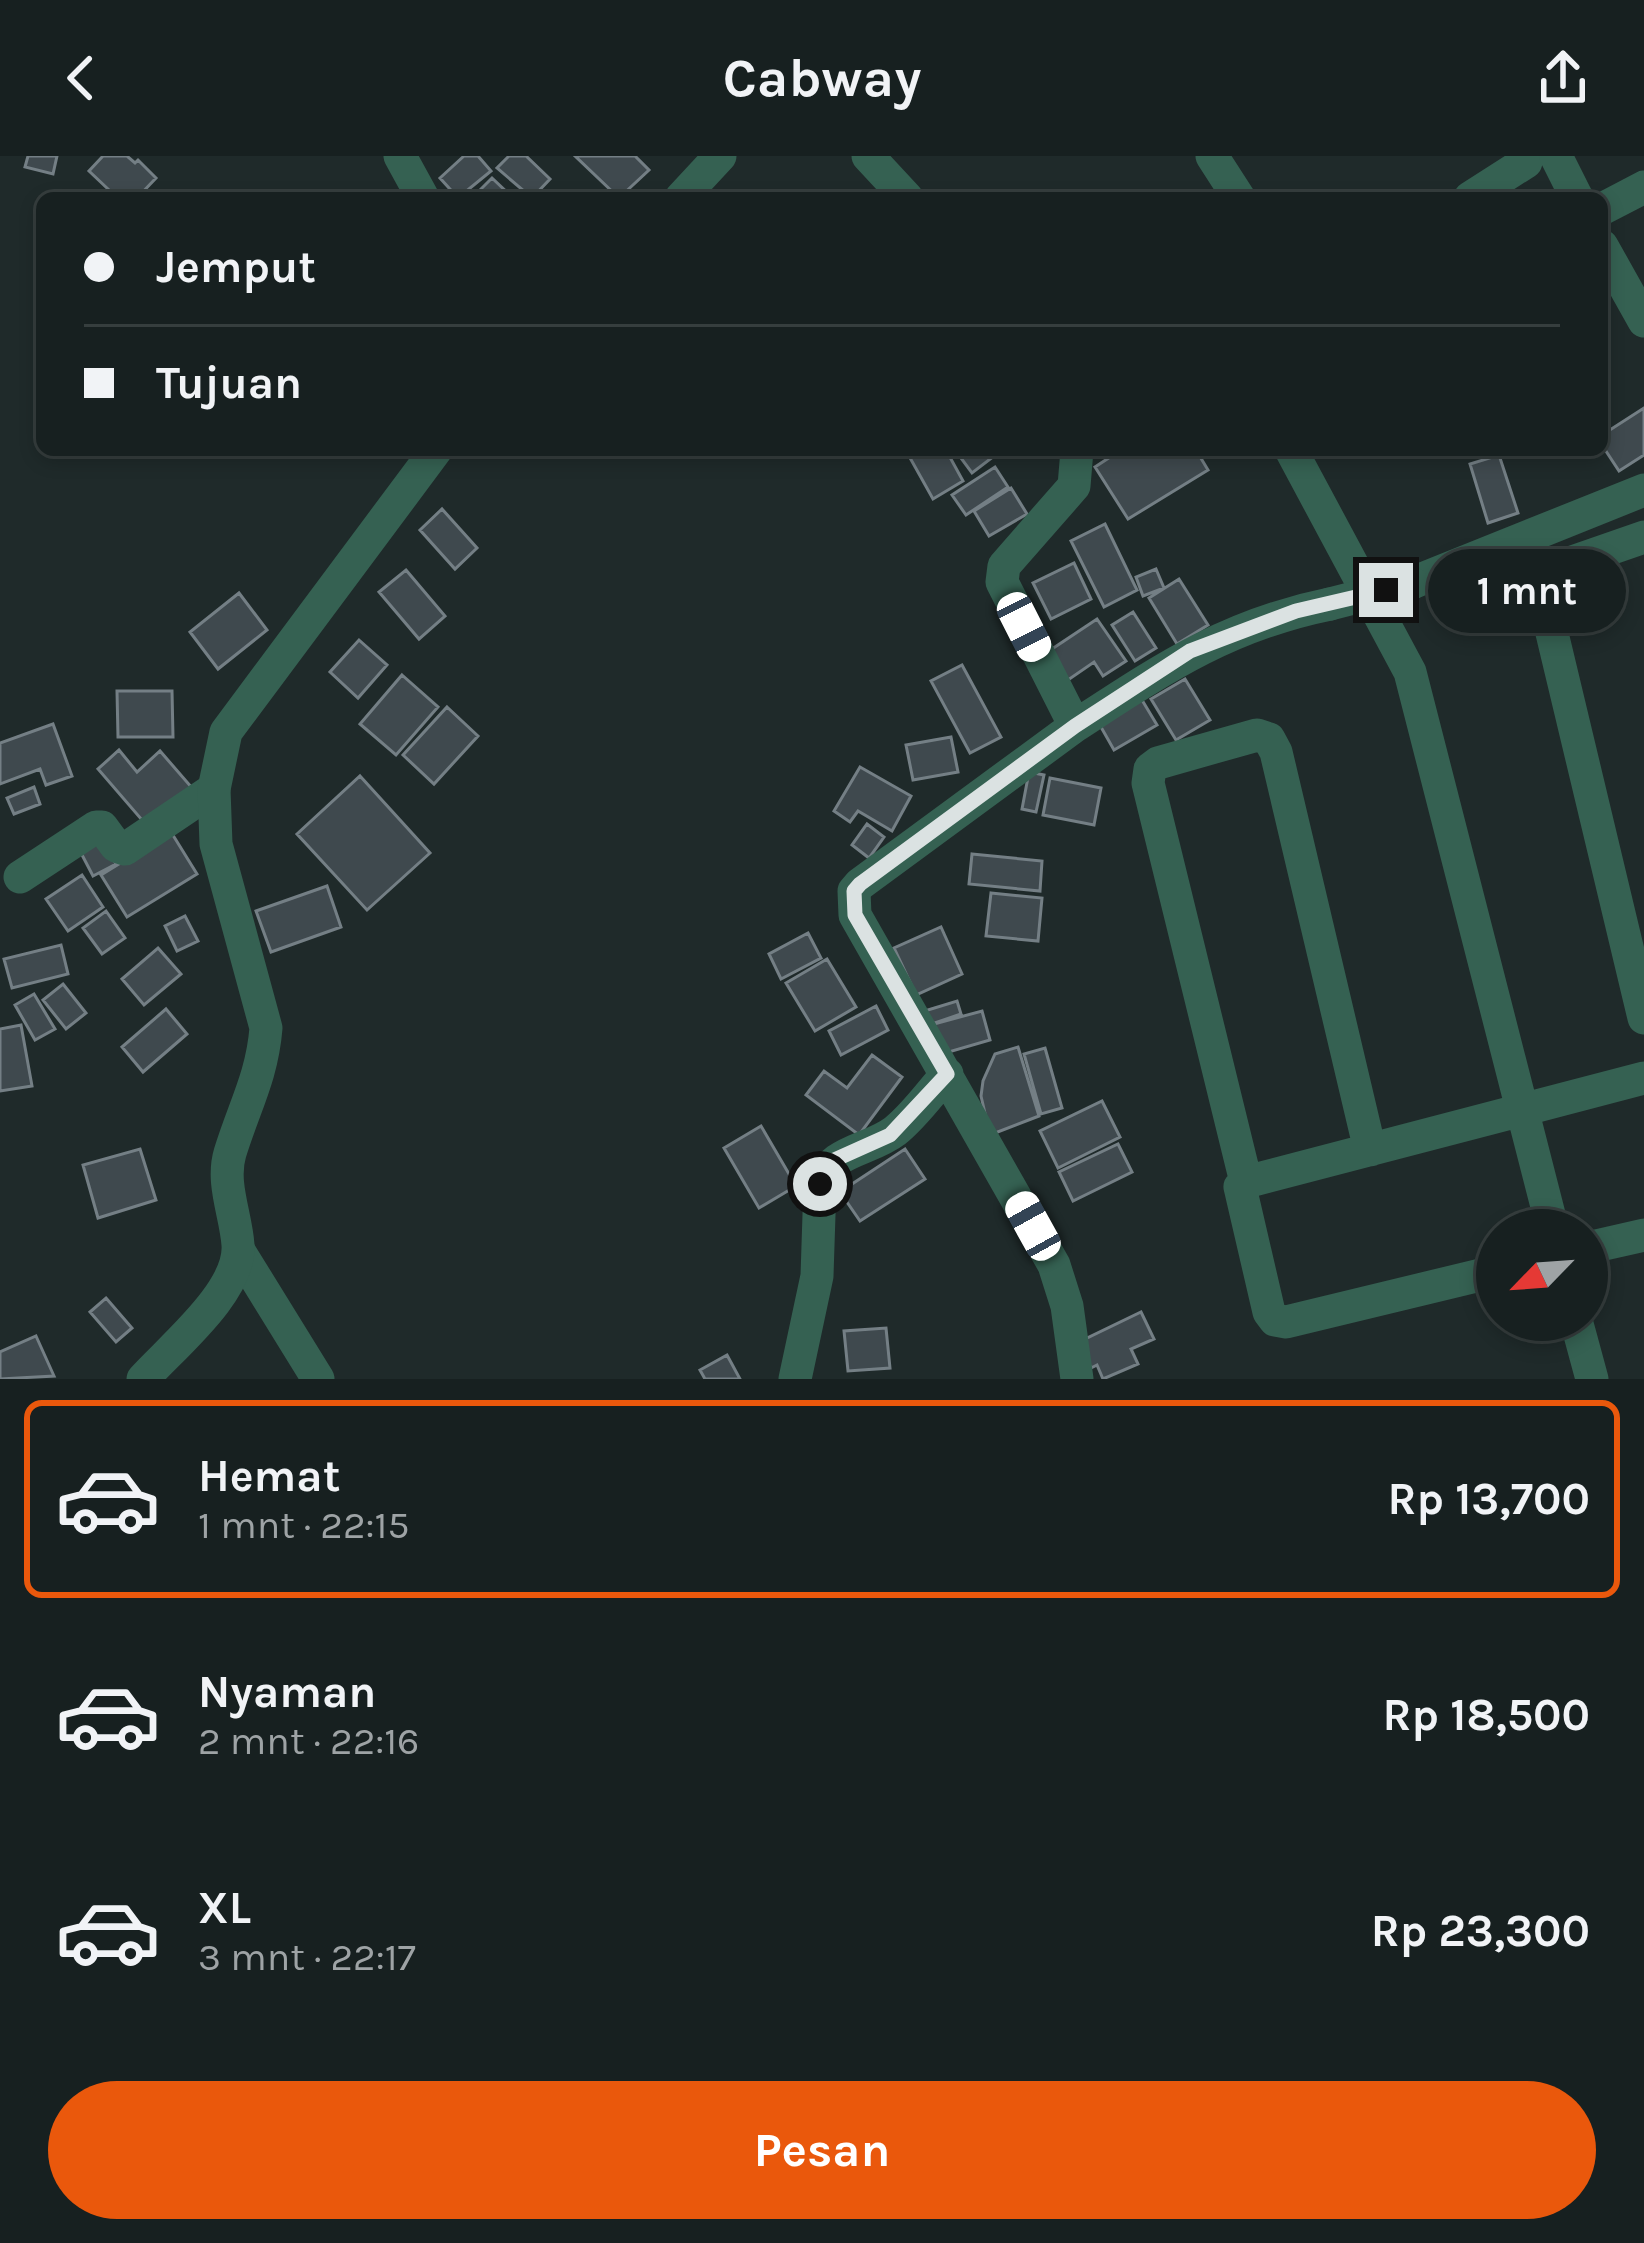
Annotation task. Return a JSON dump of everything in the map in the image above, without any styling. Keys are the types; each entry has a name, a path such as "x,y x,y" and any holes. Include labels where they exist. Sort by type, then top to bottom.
{"street":[{"path":"400,156 420,192"},
{"path":"687,192 720,156"},
{"path":"868,156 901,192"},
{"path":"1212,156 1235,192"},
{"path":"1481,192 1541,159 1573,192"},
{"path":"1608,206 1644,187"},
{"path":"1608,257 1644,321"},
{"path":"143,1379 232,1280 238,1251 227,1180 229,1156 256,1089 266,1028 216,844 214,789 226,732 431,456"},
{"path":"1075,726 1002,582 1004,566 1074,486 1076,456"},
{"path":"1295,456 1410,672 1547,1209"},
{"path":"1077,1379 1067,1306 1054,1265 855,915 854,891 1075,726 1190,651 1259,623 1412,583 1644,490"},
{"path":"1644,537 1549,570 1540,583 1644,1018"},
{"path":"1246,1182 1148,783 1150,769 1158,763 1257,735 1269,740 1276,752 1370,1150"},
{"path":"20,877 96,827 102,827 116,846 125,849 214,789"},
{"path":"795,1379 817,1276 824,1170 832,1161 890,1135 947,1074"},
{"path":"1476,1275 1286,1322 1275,1320 1269,1312 1240,1187 1644,1078"},
{"path":"1608,1243 1644,1234"},
{"path":"238,1251 318,1379"},
{"path":"1582,1341 1592,1379"}],"building":[{"path":"28,156 57,156 53,174 25,167"},
{"path":"103,156 127,156 156,178 143,192 107,192 89,171"},
{"path":"464,156 478,156 491,171 465,192 453,192 440,178"},
{"path":"509,156 526,156 550,179 538,192 525,192 497,168"},
{"path":"575,156 635,156 649,170 625,192 613,192"},
{"path":"492,178 507,192 478,192"},
{"path":"1644,408 1644,455 1619,471 1608,454 1608,431"},
{"path":"909,456 949,456 963,481 933,499"},
{"path":"959,456 994,456 972,473"},
{"path":"1112,456 1200,456 1208,470 1128,519 1095,467"},
{"path":"1499,456 1518,513 1488,523 1470,464"},
{"path":"995,467 1008,487 966,515 952,495"},
{"path":"1011,488 1027,514 989,536 974,511"},
{"path":"442,509 477,548 455,569 420,530"},
{"path":"1105,524 1137,590 1104,607 1071,541"},
{"path":"1074,563 1091,599 1051,619 1033,583"},
{"path":"1156,569 1164,588 1143,596 1136,577"},
{"path":"406,570 445,616 419,639 379,592"},
{"path":"1179,579 1208,625 1177,644 1149,598"},
{"path":"239,593 267,630 218,669 190,632"},
{"path":"1133,612 1156,648 1135,661 1112,625"},
{"path":"1097,619 1126,661 1103,676 1094,662 1068,680 1049,651"},
{"path":"359,640 387,665 358,698 330,672"},
{"path":"962,665 1001,737 970,753 931,681"},
{"path":"402,675 438,707 396,755 360,724"},
{"path":"1185,679 1210,720 1176,740 1151,699"},
{"path":"117,691 172,691 173,737 118,737"},
{"path":"1139,695 1157,725 1114,750 1097,720"},
{"path":"447,707 478,736 434,784 403,755"},
{"path":"53,724 72,776 46,785 40,769 0,784 0,743"},
{"path":"951,737 958,772 913,780 906,745"},
{"path":"119,750 137,772 160,751 193,789 148,827 98,769"},
{"path":"860,767 911,796 892,831 858,811 850,822 834,811"},
{"path":"1029,772 1044,775 1036,812 1022,809"},
{"path":"360,776 430,853 367,910 297,834"},
{"path":"1050,778 1101,788 1094,825 1043,815"},
{"path":"34,787 40,804 14,814 7,798"},
{"path":"867,824 884,837 869,858 852,845"},
{"path":"171,832 197,874 127,917 101,875"},
{"path":"102,839 116,864 93,876 80,851"},
{"path":"972,854 1042,861 1040,891 969,884"},
{"path":"82,875 103,907 68,931 46,899"},
{"path":"327,886 341,927 271,952 256,911"},
{"path":"991,893 1042,898 1038,941 986,936"},
{"path":"106,911 125,938 102,954 83,928"},
{"path":"185,916 198,941 177,951 165,926"},
{"path":"941,927 962,974 916,995 894,948"},
{"path":"808,933 821,958 781,979 769,954"},
{"path":"61,945 68,974 12,988 4,959"},
{"path":"158,948 181,974 144,1005 122,979"},
{"path":"827,959 856,1007 815,1031 786,983"},
{"path":"63,984 86,1013 66,1029 43,1000"},
{"path":"34,994 55,1029 35,1040 15,1005"},
{"path":"957,1001 961,1014 923,1027 918,1013"},
{"path":"876,1006 888,1030 841,1055 829,1031"},
{"path":"166,1009 187,1034 143,1072 122,1047"},
{"path":"982,1011 990,1040 942,1054 934,1024"},
{"path":"21,1025 32,1086 0,1091 0,1029"},
{"path":"1018,1047 1039,1116 990,1135 981,1096 983,1081 995,1054"},
{"path":"1045,1048 1062,1108 1041,1114 1024,1054"},
{"path":"872,1055 902,1077 859,1135 806,1095 824,1071 847,1088"},
{"path":"1102,1101 1120,1137 1058,1168 1040,1131"},
{"path":"761,1126 796,1186 759,1208 724,1148"},
{"path":"1118,1144 1132,1172 1073,1201 1059,1172"},
{"path":"140,1149 156,1200 98,1218 83,1165"},
{"path":"905,1149 925,1179 860,1221 840,1192"},
{"path":"106,1298 132,1328 116,1342 90,1312"},
{"path":"1141,1312 1154,1339 1131,1349 1138,1364 1103,1379 1097,1365 1091,1368 1079,1342"},
{"path":"886,1328 890,1368 848,1371 844,1331"},
{"path":"36,1336 54,1376 0,1379 0,1352"},
{"path":"727,1355 740,1379 705,1379 700,1370"}],"route":[{"path":"820,1184 832,1161 890,1135 947,1074 855,915 854,891 860,884 1075,726 1190,651 1296,611 1386,590"}]}
